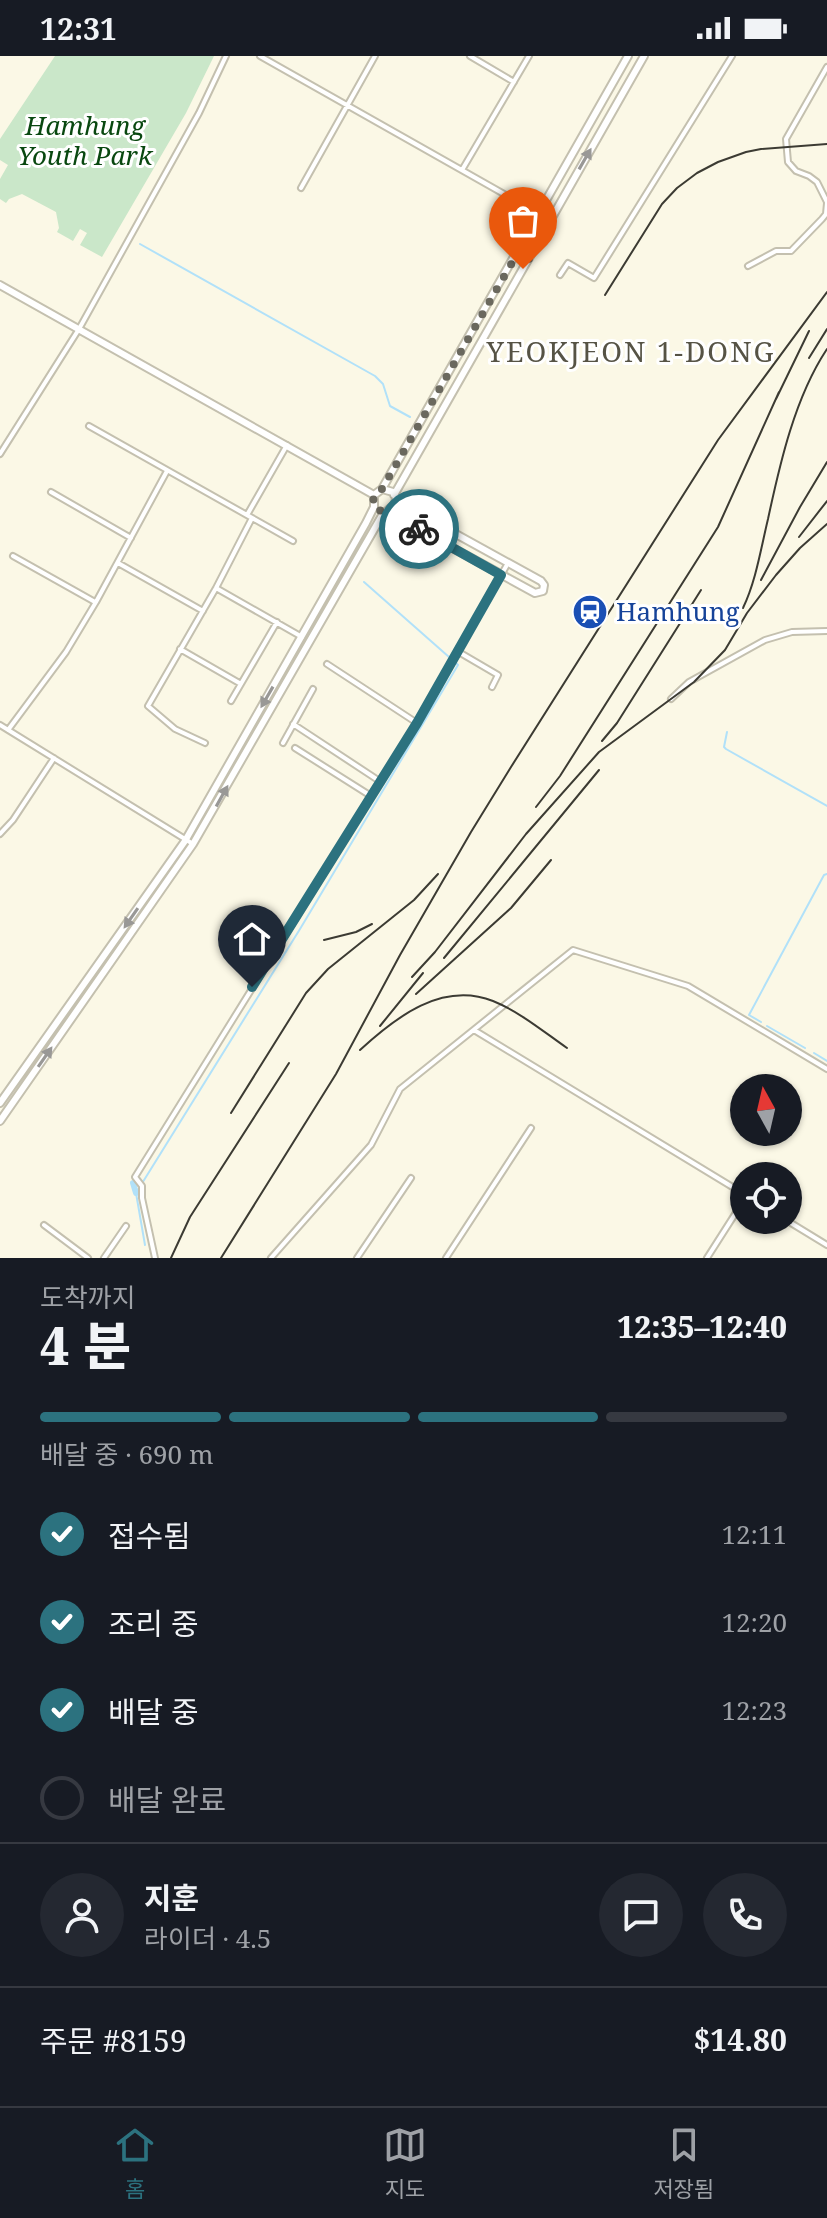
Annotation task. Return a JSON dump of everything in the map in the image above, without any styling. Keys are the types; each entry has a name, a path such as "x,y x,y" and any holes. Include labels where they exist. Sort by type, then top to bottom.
{"main road":[{"path":"374,495 382,489 628,56"},
{"path":"0,1121 193,844 385,512 392,509 395,498 644,56"},
{"path":"0,285 374,495"},
{"path":"374,507 535,593 541,593 544,589 541,581 395,498 391,490 382,489"},
{"path":"0,1103 185,841 374,507 374,495"}],"street":[{"path":"0,454 79,329 199,113 226,56"},
{"path":"260,56 520,203"},
{"path":"301,188 375,56"},
{"path":"470,56 514,82"},
{"path":"462,170 529,56"},
{"path":"560,275 568,263 594,278 732,56"},
{"path":"748,266 776,251 791,251 826,214 827,202 817,182 796,171 788,162 786,139 827,67"},
{"path":"528,208 551,220"},
{"path":"89,426 293,541"},
{"path":"205,743 175,729 148,706 216,588 249,516 287,445"},
{"path":"8,730 54,671 96,602 167,471"},
{"path":"51,492 131,538"},
{"path":"13,556 96,602"},
{"path":"117,563 203,611"},
{"path":"155,1258 142,1186 135,1177 417,723 508,563"},
{"path":"216,588 302,637"},
{"path":"231,701 277,622"},
{"path":"671,699 689,682 765,640 792,632 827,631"},
{"path":"180,649 241,684"},
{"path":"457,651 498,675 492,687"},
{"path":"327,664 417,723"},
{"path":"283,743 313,689"},
{"path":"293,724 381,782"},
{"path":"0,725 193,844"},
{"path":"295,748 371,797"},
{"path":"0,834 13,820 54,758"},
{"path":"271,1258 371,1145 400,1089 568,952 577,950 688,986 827,1069"},
{"path":"474,1030 730,1188"},
{"path":"446,1258 531,1128"},
{"path":"357,1258 411,1178"},
{"path":"707,1258 730,1220"},
{"path":"44,1225 88,1258"},
{"path":"104,1258 126,1226"},
{"path":"802,1230 827,1245"}],"green space":[{"name":"Hamhung Youth Park","path":"55,56 214,56 186,113 102,257 80,245 87,233 80,229 73,241 57,232 56,212 22,194 6,203 0,199 0,179 8,165 0,160 0,139"}],"waterway":[{"path":"140,244 375,376 383,384 390,406 410,417"},
{"path":"364,582 449,657"},
{"path":"145,1245 136,1193 300,929 458,665 455,662"},
{"path":"727,732 726,749 827,806"},
{"path":"761,1022 749,1015 827,874"},
{"path":"767,1026 805,1048"},
{"path":"814,1053 827,1061"},
{"path":"133,1183 136,1193"}],"railway":[{"path":"605,295 662,204 697,173 746,152 827,144"},
{"path":"221,1258 336,1074 400,955 511,767 718,440 827,292"},
{"path":"809,358 827,329"},
{"path":"776,399 809,331"},
{"path":"743,608 755,576 797,409 827,349"},
{"path":"536,807 560,776 718,527 779,392"},
{"path":"761,580 827,462"},
{"path":"799,537 827,501"},
{"path":"412,977 435,952 526,834 599,752 694,682 725,650 747,613 776,575 827,524"},
{"path":"602,741 617,723 701,590"},
{"path":"444,958 599,770"},
{"path":"416,994 511,908 551,860"},
{"path":"231,1113 306,993 328,969 414,900 438,874"},
{"path":"324,940 356,932 372,924"},
{"path":"380,1026 423,973"},
{"path":"360,1050 404,1015 438,999 456,996 474,996 493,1001 567,1048"},
{"path":"171,1258 190,1217 289,1063"}],"way so far":[{"path":"419,529 387,512 381,512 374,507 372,500 382,489 540,214 551,220 523,269"}],"place":[{"name":"Hamhung","path":"590,612"}],"district":[{"name":"YEOKJEON 1-DONG","path":"631,352"}],"route":[{"path":"252,987 417,723 501,575 419,529"}]}
